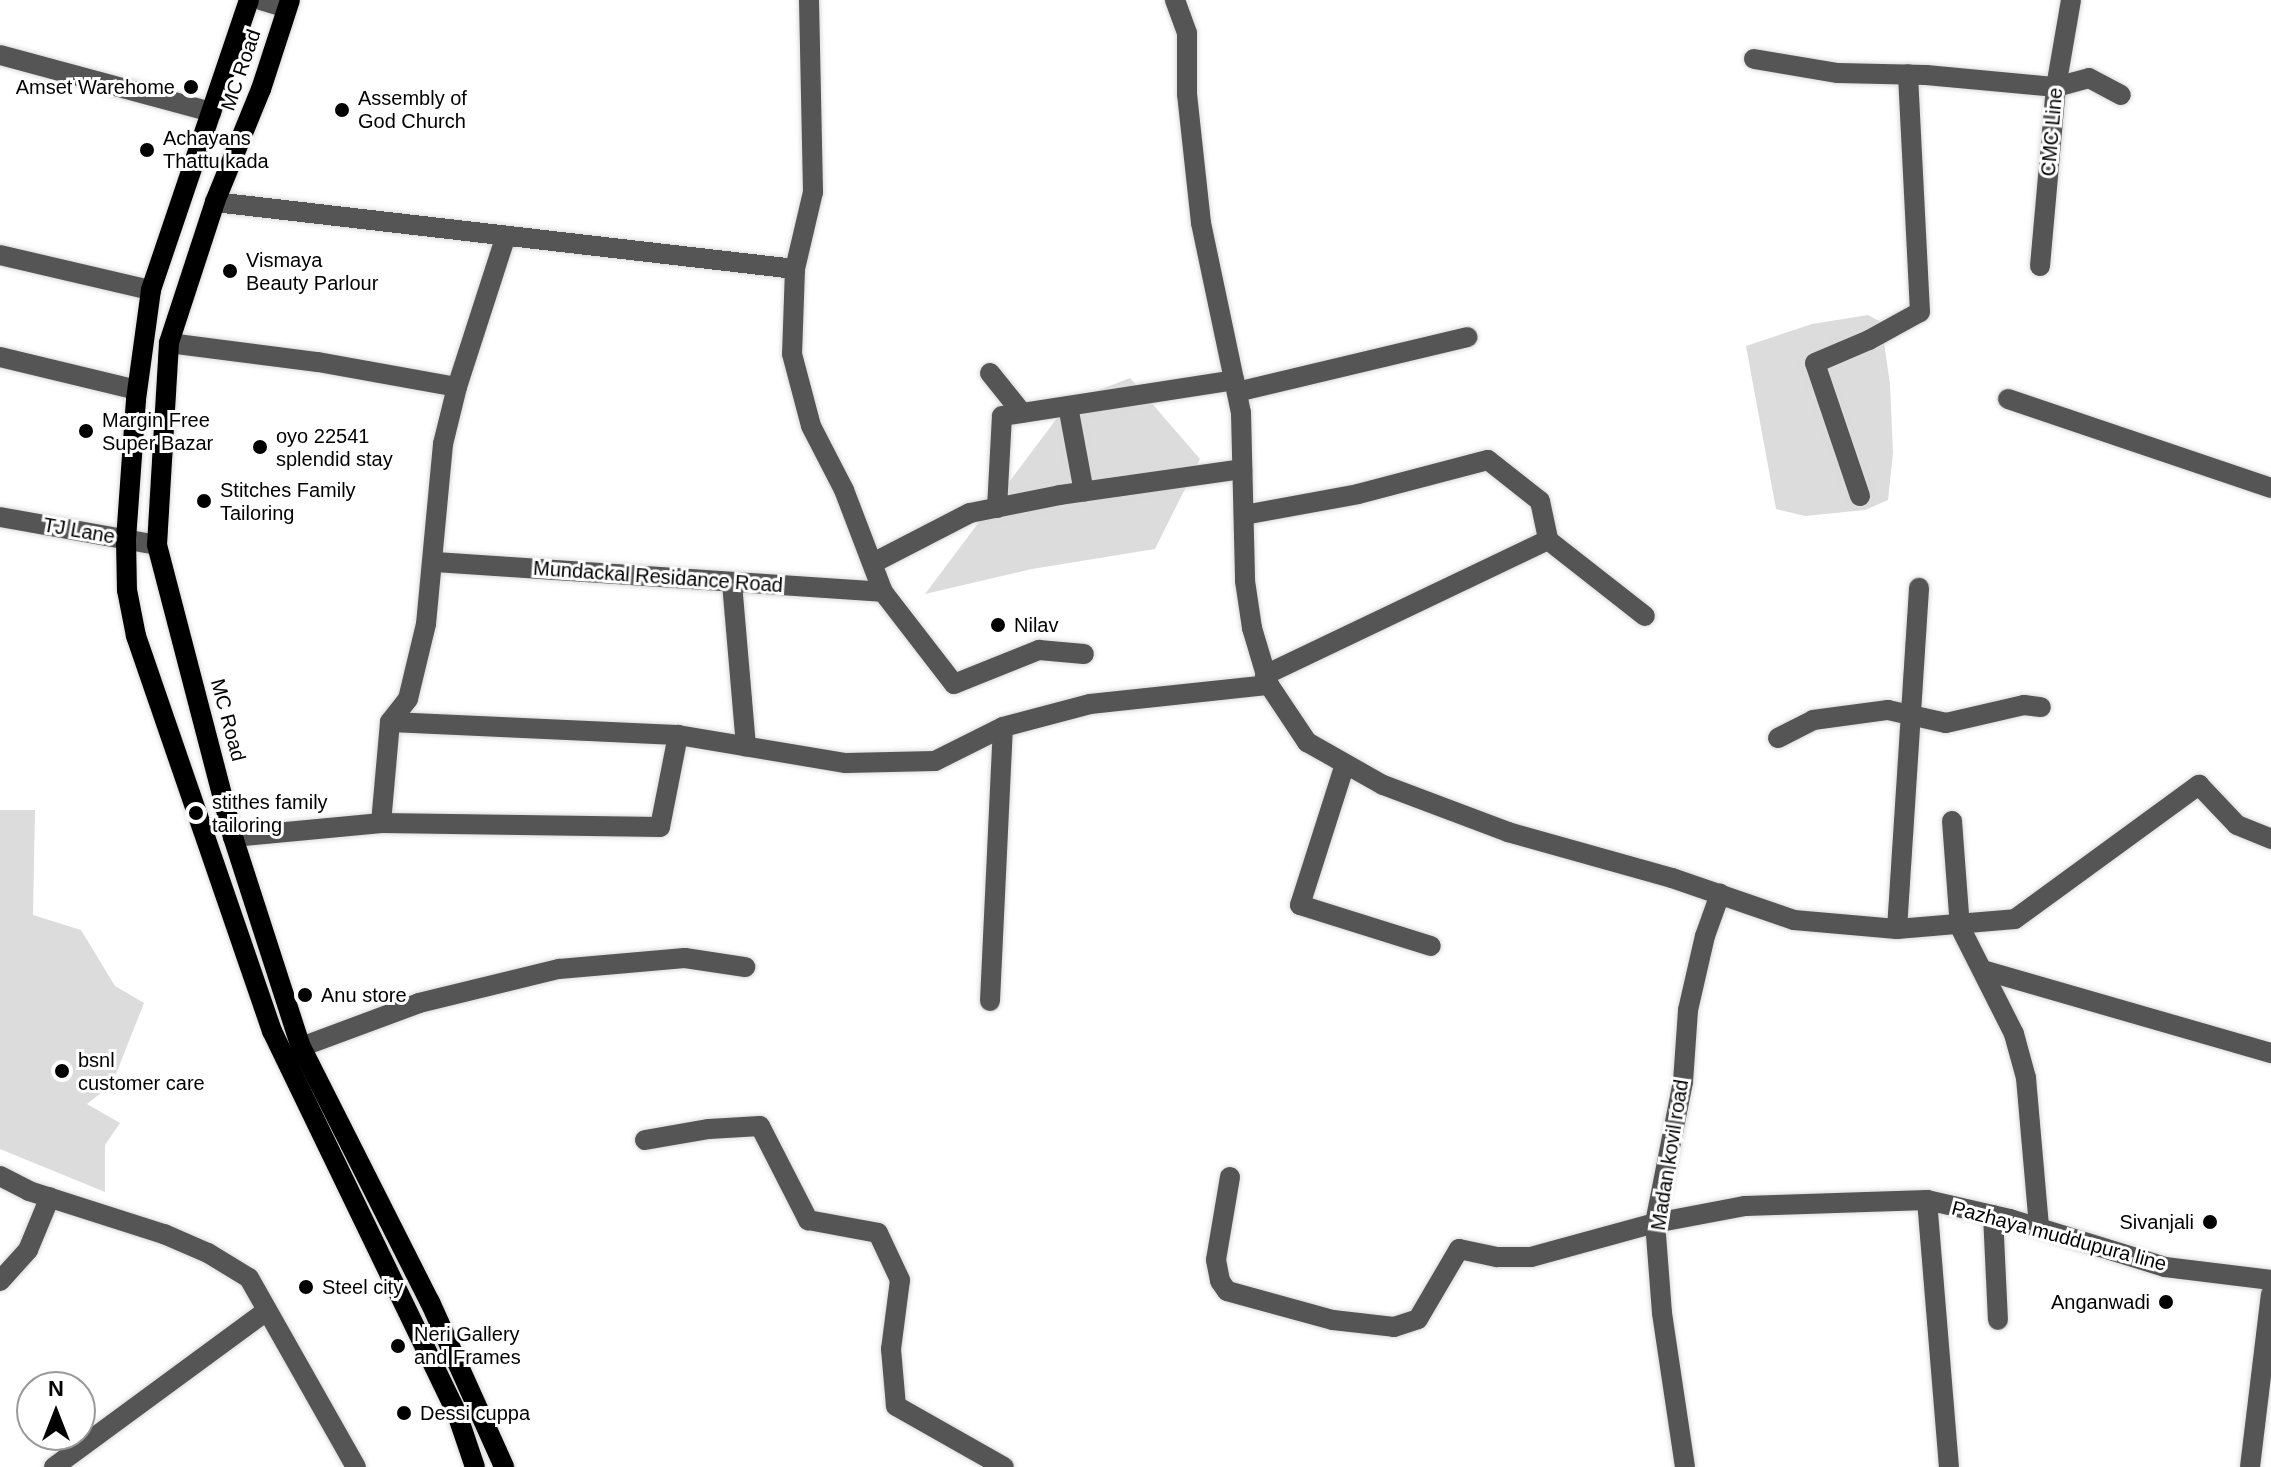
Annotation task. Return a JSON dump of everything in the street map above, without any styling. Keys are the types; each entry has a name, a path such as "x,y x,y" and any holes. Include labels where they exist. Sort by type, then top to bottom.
{"main road":[{"name":"MC Road","path":"249,0 151,290 137,390 126,539 127,590 136,636 272,1031 456,1411 475,1467"},
{"name":"MC Road","path":"288,4 261,89 215,202 169,343 157,545 233,837 301,1047 430,1302 504,1467"}],"street":[{"path":"261,0 288,4"},
{"path":"809,0 813,192 795,269 792,354 811,426 844,490 883,592 954,684 1039,650 1084,654"},
{"path":"1175,0 1187,33 1187,94 1201,223 1241,413 1245,581 1267,680 1307,742 1383,785 1508,832 1720,894 1794,920 1897,929 1960,927 2015,919 2199,785 2237,825 2271,839"},
{"name":"CMC Line","path":"2040,266 2056,87 2071,0"},
{"path":"0,55 211,112"},
{"path":"1754,59 1838,73 1908,74 2056,87 2089,78 2121,95"},
{"path":"1860,496 1815,363 1869,340 1920,312 1916,171 1908,74"},
{"path":"215,202 505,238 795,269"},
{"path":"381,823 390,722 408,699 426,624 443,444 457,387 505,238"},
{"path":"0,255 151,290"},
{"path":"997,508 1002,416 1235,386 1468,337"},
{"path":"169,343 318,362 457,387"},
{"path":"0,357 137,390"},
{"path":"990,373 1022,413"},
{"path":"2008,399 2271,488"},
{"path":"1068,406 1084,492"},
{"path":"1244,515 1358,494 1488,460 1540,501 1548,540 1645,616"},
{"path":"873,563 970,513 1084,492 1242,469"},
{"name":"TJ Lane","path":"0,517 157,545"},
{"path":"390,722 678,735 846,763 935,761 1003,727 1090,704 1267,680 1548,540"},
{"name":"Mundackal Residance Road","path":"434,562 883,592"},
{"path":"732,583 746,746"},
{"path":"1897,929 1919,588"},
{"path":"1778,738 1813,720 1888,710 1946,723 2024,705 2041,707"},
{"path":"990,1001 1003,727"},
{"path":"233,837 381,823 660,827 678,735"},
{"path":"1345,764 1300,905 1431,946"},
{"path":"1952,821 1960,927 2014,1034 2026,1078 2039,1227"},
{"name":"Madan kovil road","path":"1685,1467 1662,1313 1655,1223 1683,1082 1688,1010 1705,936 1720,894"},
{"path":"301,1047 419,1003 559,969 685,958 745,967"},
{"path":"1983,970 2271,1053"},
{"path":"645,1140 709,1129 760,1126 808,1220 878,1233 900,1280 891,1349 896,1406 1004,1467"},
{"path":"0,1176 208,1253 249,1278 347,1464"},
{"name":"Pazhaya muddupura line","path":"1230,1177 1216,1260 1220,1281 1227,1291 1333,1320 1394,1327 1418,1319 1451,1257 1459,1249 1497,1257 1531,1257 1655,1223 1745,1206 1927,1200 2039,1227 2165,1267 2271,1280"},
{"path":"0,1281 28,1250 50,1197"},
{"path":"1927,1200 1949,1467"},
{"path":"1993,1215 1998,1320"},
{"path":"2250,1467 2271,1294"},
{"path":"54,1467 265,1312"}],"shaded area":[{"path":"1868,315 1881,322 1890,384 1893,453 1888,500 1865,510 1805,516 1776,509 1746,346 1812,324"},
{"path":"1130,378 1200,459 1155,549 1032,569 925,594 1069,402"},
{"path":"0,810 35,810 33,915 81,930 115,986 144,1003 112,1084 87,1104 120,1123 105,1145 105,1192 0,1149"}],"place":[{"name":"Amset Warehome","path":"191,87"},
{"name":"Assembly of God Church","path":"342,110"},
{"name":"Achayans Thattu kada","path":"147,150"},
{"name":"Vismaya Beauty Parlour","path":"230,271"},
{"name":"Margin Free Super Bazar","path":"86,431"},
{"name":"oyo 22541 splendid stay","path":"260,447"},
{"name":"Stitches Family Tailoring","path":"204,501"},
{"name":"Nilav","path":"998,625"},
{"name":"stithes family tailoring","path":"196,813"},
{"name":"Anu store","path":"305,995"},
{"name":"bsnl customer care","path":"62,1071"},
{"name":"Sivanjali","path":"2210,1222"},
{"name":"Steel city","path":"306,1287"},
{"name":"Anganwadi","path":"2166,1302"},
{"name":"Neri Gallery and Frames","path":"398,1346"},
{"name":"Dessi cuppa","path":"404,1413"}]}
